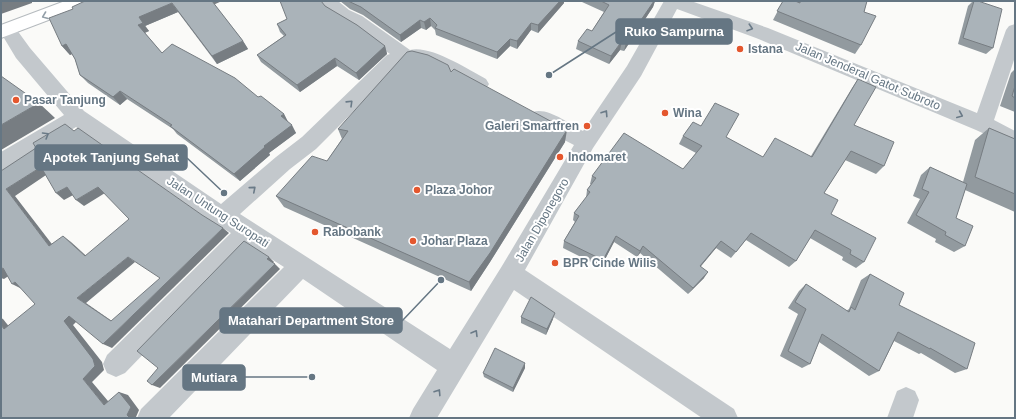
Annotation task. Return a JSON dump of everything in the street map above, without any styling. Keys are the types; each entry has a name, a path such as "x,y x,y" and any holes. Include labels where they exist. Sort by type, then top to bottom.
{"main road":[{"path":"4,31 82,1"}],"street":[{"path":"327,1 343,14 356,20 407,57"},
{"name":"Jalan Jenderal Gatot Subroto","path":"673,1 762,32 983,124 1015,140"},
{"name":"Jalan Diponegoro","path":"422,418 510,274 586,142 634,71 673,1"},
{"path":"983,124 1015,30"},
{"name":"Jalan Untung Suropati","path":"4,31 77,117 217,213 224,215 247,232 301,265 454,367"},
{"path":"224,215 283,163 309,143 394,60 415,55 436,60 495,93"},
{"path":"522,108 586,142"},
{"path":"1,162 77,117"},
{"path":"116,364 247,232"},
{"path":"150,418 301,265"},
{"path":"510,274 725,418"}],"building":[{"path":"85,1 212,1 243,41 212,56 172,3 139,17 143,23 138,25 162,53 172,44 235,78 258,97 261,96 284,114 281,116 292,125 264,146 265,147 234,174 170,126 172,125 120,91 113,97 80,75 75,59 66,44 62,46 49,18 73,9 72,7"},
{"path":"280,1 321,1 325,6 357,25 385,46 356,73 335,58 297,85 257,55 286,35 277,24 287,19"},
{"path":"348,1 560,1 538,25 531,23 517,41 510,39 497,52 435,28 437,25 430,18 424,22 420,20 400,35 361,7"},
{"path":"601,1 654,1 626,42 622,41 611,56 578,41 587,29 592,31 609,5"},
{"path":"783,1 795,1 800,3 800,1 867,1 864,12 876,16 861,45 777,11"},
{"path":"974,1 1002,9 993,48 963,38"},
{"name":"Plaza Johor","path":"412,51 428,55 448,65 451,72 454,69 567,130 490,253 469,282 276,196 312,156 327,161 348,131 338,129 407,52"},
{"path":"1,76 39,103 1,125"},
{"path":"858,79 876,87 854,125 894,142 884,166 851,151 824,193 838,200 831,214 876,238 864,262 850,254 851,250 815,230 796,261 751,233 736,252 721,241 700,266 708,272 693,288 643,246 640,251 616,236 603,260 564,241 579,216 574,213 590,192 587,190 596,178 592,176 624,133 683,169 702,146 683,136 693,122 701,126 715,103 739,114 726,137 763,157 775,138 812,157"},
{"path":"1015,86 1015,98 1012,96"},
{"path":"65,124 74,131 78,128 202,215 223,228 103,344 69,316 64,321 93,359 95,366 83,379 104,405 119,392 131,407 127,415 129,417 128,418 1,418 1,325 4,329 35,304 15,282 12,284 3,268 1,269 1,171 36,148 33,143","holes":["41,167 56,193 67,187 76,200 98,187 129,219 85,256 63,236 49,246 6,189","128,257 160,278 111,321 77,298"]},
{"path":"989,128 1015,139 1015,194 975,177"},
{"path":"930,167 967,184 956,218 973,226 965,246 945,235 946,232 916,215 929,192 922,189"},
{"path":"244,241 269,257 267,259 275,264 152,385 147,381 158,368 137,351"},
{"path":"870,274 904,293 899,305 975,343 967,369 898,332 879,371 822,334 810,364 788,351 806,309 795,302 806,284 849,312 851,307 855,310"},
{"path":"531,297 555,313 547,329 521,317"},
{"path":"495,348 525,363 513,388 483,373"}],"place":[{"name":"Istana","path":"740,49"},
{"name":"Ruko Sampurna","path":"549,75"},
{"name":"Pasar Tanjung","path":"16,100"},
{"name":"Wina","path":"665,113"},
{"name":"Galeri Smartfren","path":"587,126"},
{"name":"Indomaret","path":"560,157"},
{"name":"Plaza Johor","path":"417,190"},
{"name":"Apotek Tanjung Sehat","path":"224,193"},
{"name":"Rabobank","path":"315,232"},
{"name":"Johar Plaza","path":"413,241"},
{"name":"BPR Cinde Wilis","path":"555,263"},
{"name":"Matahari Department Store","path":"441,280"},
{"name":"Mutiara","path":"312,377"}]}
